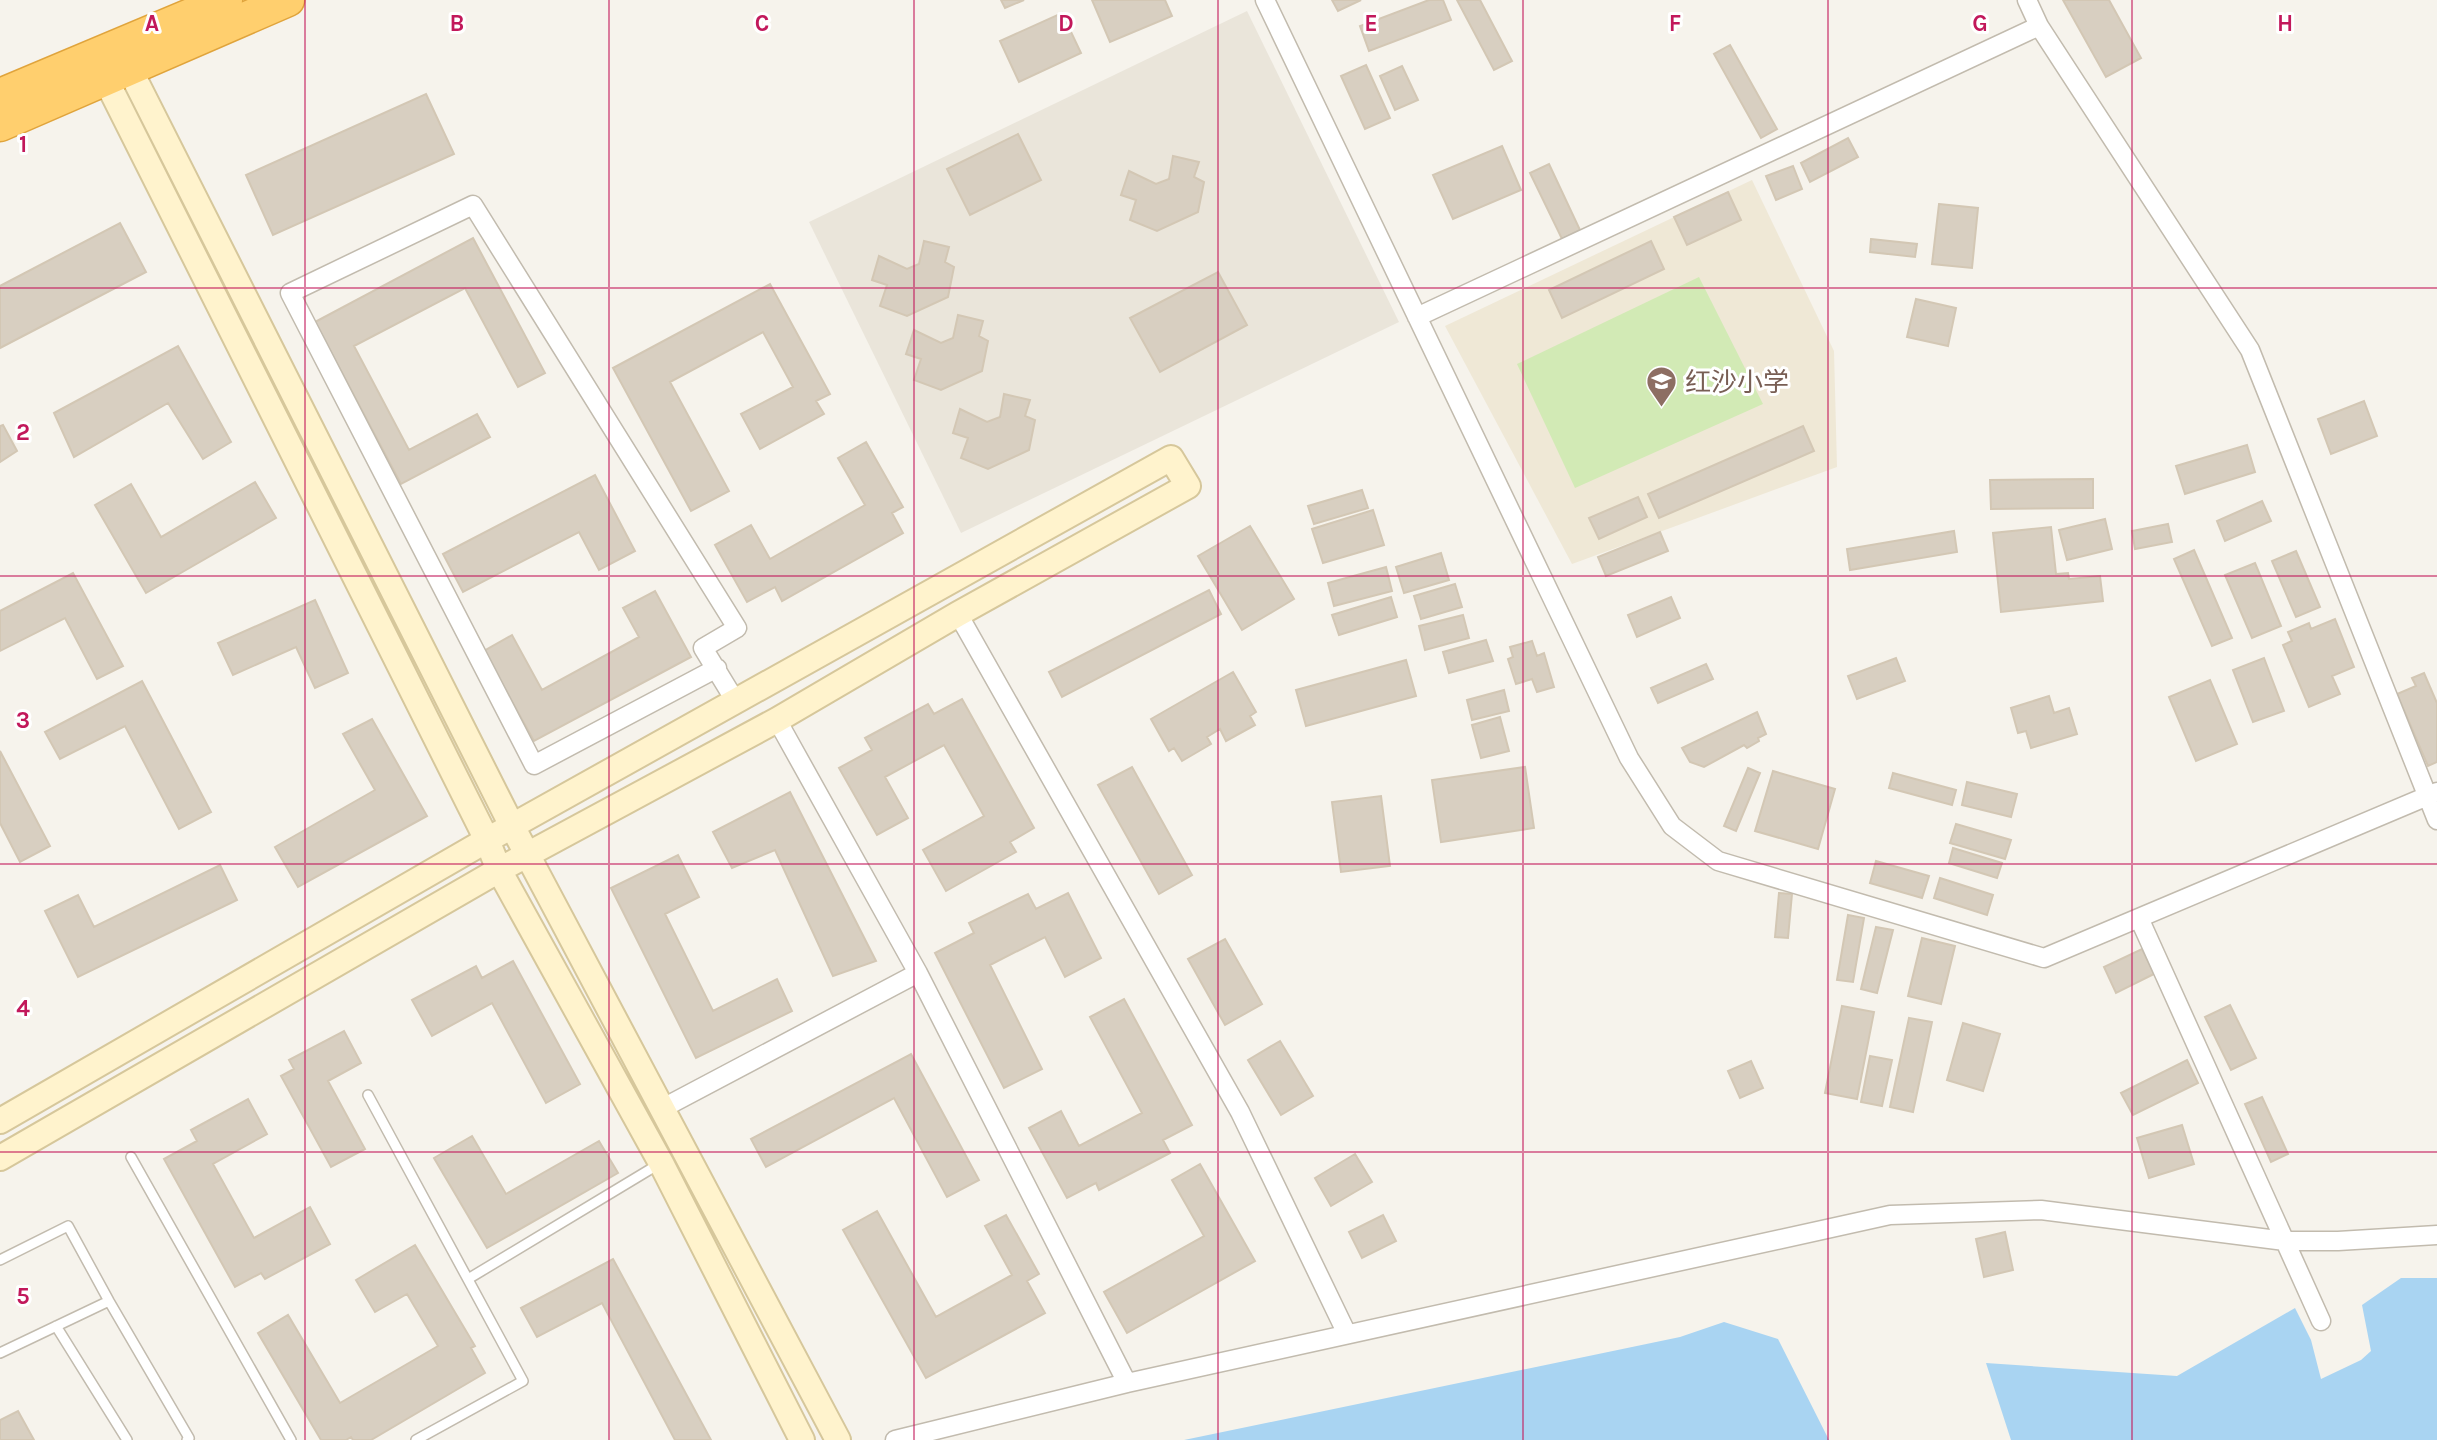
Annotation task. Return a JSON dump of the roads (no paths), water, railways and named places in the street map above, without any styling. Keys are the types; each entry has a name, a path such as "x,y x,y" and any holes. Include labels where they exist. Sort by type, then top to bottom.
{"highway":[{"path":"0,125 226,0"},
{"path":"0,95 112,62 288,0"}],"street":[{"path":"1265,0 1629,758 1672,826 1717,861 2044,958 2432,794"},
{"path":"2027,0 2039,26 2250,350 2432,794 2437,820"},
{"path":"1417,317 2039,26"},
{"path":"112,62 527,855 838,1440"},
{"path":"112,62 487,840 499,870 661,1163 802,1440"},
{"path":"717,667 534,765 290,293 473,205 737,628 703,648 717,667 736,702"},
{"path":"0,1121 487,840 1171,458 1188,486 958,614 777,720 499,870 0,1158"},
{"path":"958,614 1216,1068 1246,1124 1347,1334"},
{"path":"777,720 918,973 1127,1382"},
{"path":"2139,919 2321,1321"},
{"path":"663,1108 918,973"},
{"path":"895,1440 1127,1382 1890,1215 2041,1210 2285,1241 2437,1235"}],"lane":[{"path":"368,1095 523,1381 416,1440"},
{"path":"131,1157 291,1440"},
{"path":"468,1279 661,1163"},
{"path":"0,1260 68,1226 189,1438 187,1440"},
{"path":"0,1353 109,1301"},
{"path":"56,1326 127,1440"}],"water":[{"path":"2401,1278 2437,1278 2437,1440 2011,1440 1986,1363 2177,1376 2295,1308 2311,1340 2321,1379 2361,1360 2371,1351 2362,1305"},
{"path":"1724,1322 1778,1339 1829,1440 1184,1440 1680,1337"}],"place":[{"name":"红沙小学","path":"1662,409"}]}
